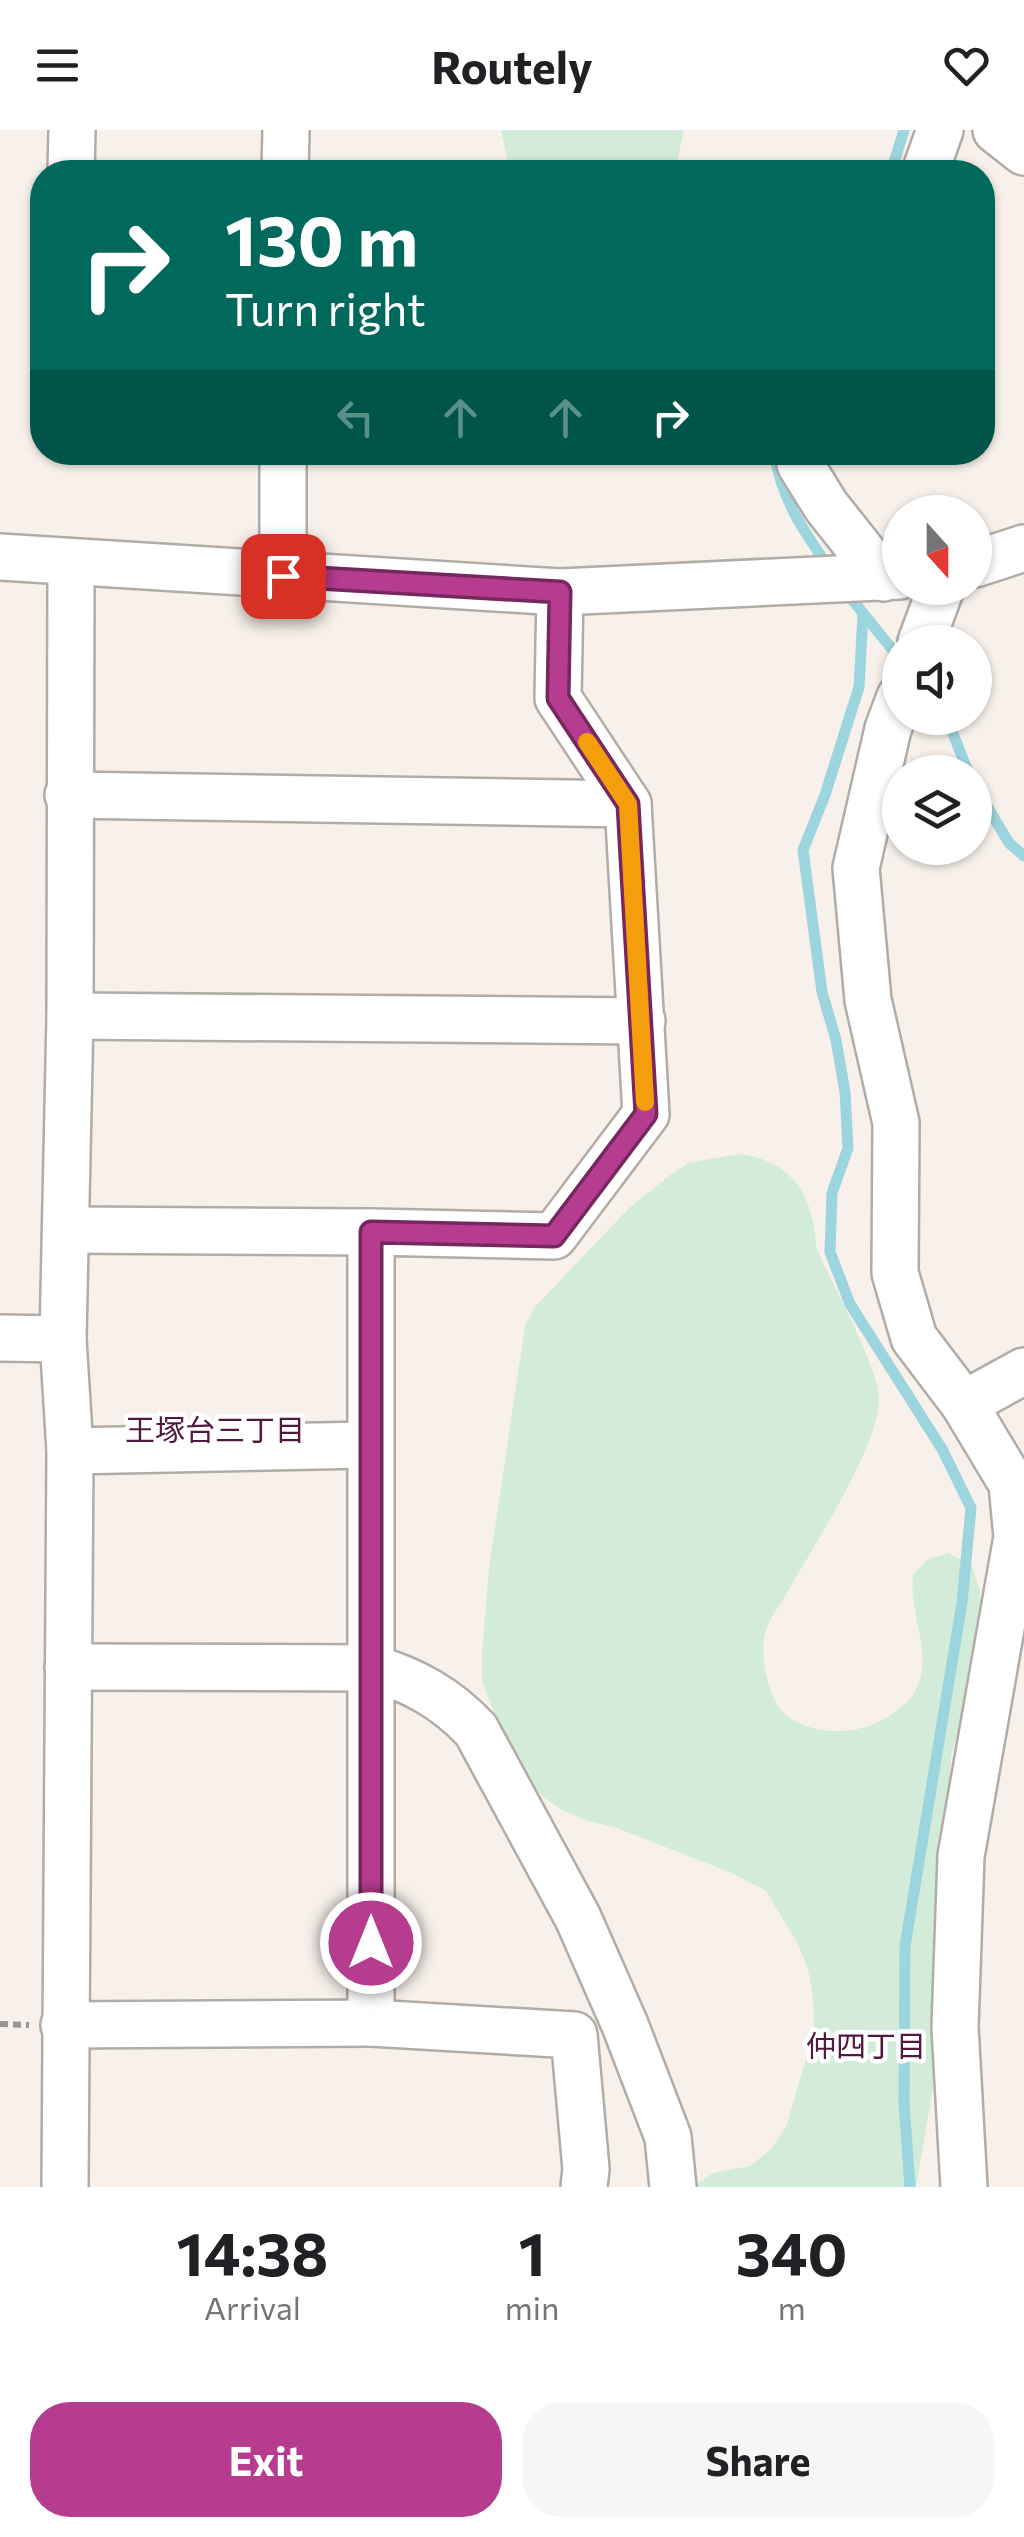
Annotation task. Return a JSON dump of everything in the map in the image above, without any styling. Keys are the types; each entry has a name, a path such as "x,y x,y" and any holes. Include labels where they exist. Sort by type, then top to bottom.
{"street":[{"path":"71,160 72,130"},
{"path":"285,160 286,130"},
{"path":"929,160 940,130"},
{"path":"996,130 1024,152"},
{"path":"283,465 283,576"},
{"path":"801,465 826,506 882,566"},
{"path":"992,558 1024,548"},
{"path":"0,557 560,592 882,577"},
{"path":"65,2187 70,1451 64,1339 70,1016 71,562"},
{"path":"67,1230 554,1236 646,1114 628,804 558,698 560,592"},
{"path":"887,735 856,868 866,982 896,1124 895,1273 914,1338 964,1404 1012,1484 1018,1537 961,1856 955,2027 964,2187"},
{"path":"68,795 628,804"},
{"path":"70,1016 642,1021"},
{"path":"371,1232 371,2023"},
{"path":"0,1338 64,1339"},
{"path":"964,1404 1024,1371"},
{"path":"70,1451 369,1445"},
{"path":"68,1667 372,1668 410,1679 457,1709 476,1730 578,1918 668,2137 673,2187"},
{"path":"64,2025 371,2023 574,2035 586,2169 584,2187"}],"green space":[{"path":"501,130 684,130 678,160 507,160"},
{"path":"739,1154 786,1172 804,1196 816,1246 872,1368 879,1400 876,1420 856,1470 765,1632 764,1663 777,1704 795,1721 820,1730 854,1730 884,1719 913,1695 920,1680 923,1663 913,1575 928,1559 949,1553 972,1566 980,1591 976,1656 951,1757 933,2088 916,2187 694,2187 713,2173 750,2166 771,2149 786,2127 814,2032 808,1969 798,1944 766,1891 734,1874 564,1811 543,1797 514,1761 482,1681 489,1568 525,1326 534,1308 629,1208 688,1163"}],"waterway":[{"path":"895,160 904,130"},
{"path":"777,465 794,513 830,569"},
{"path":"846,592 882,637"},
{"path":"863,615 859,687 803,850 822,992 845,1092 848,1148 832,1193 830,1252 850,1304 942,1449 971,1508 962,1603 905,1946 904,2103 910,2187"},
{"path":"954,735 961,755"},
{"path":"992,814 1009,843 1024,856"}],"slow traffic":[{"path":"587,742 628,804 645,1102"}],"district":[{"name":"王塚台三丁目","path":"215,1428"},
{"name":"仲四丁目","path":"866,2044"}],"route":[{"path":"283,576 560,592 558,698 628,804 642,1021 646,1114 554,1236 371,1232 371,1943"}]}
